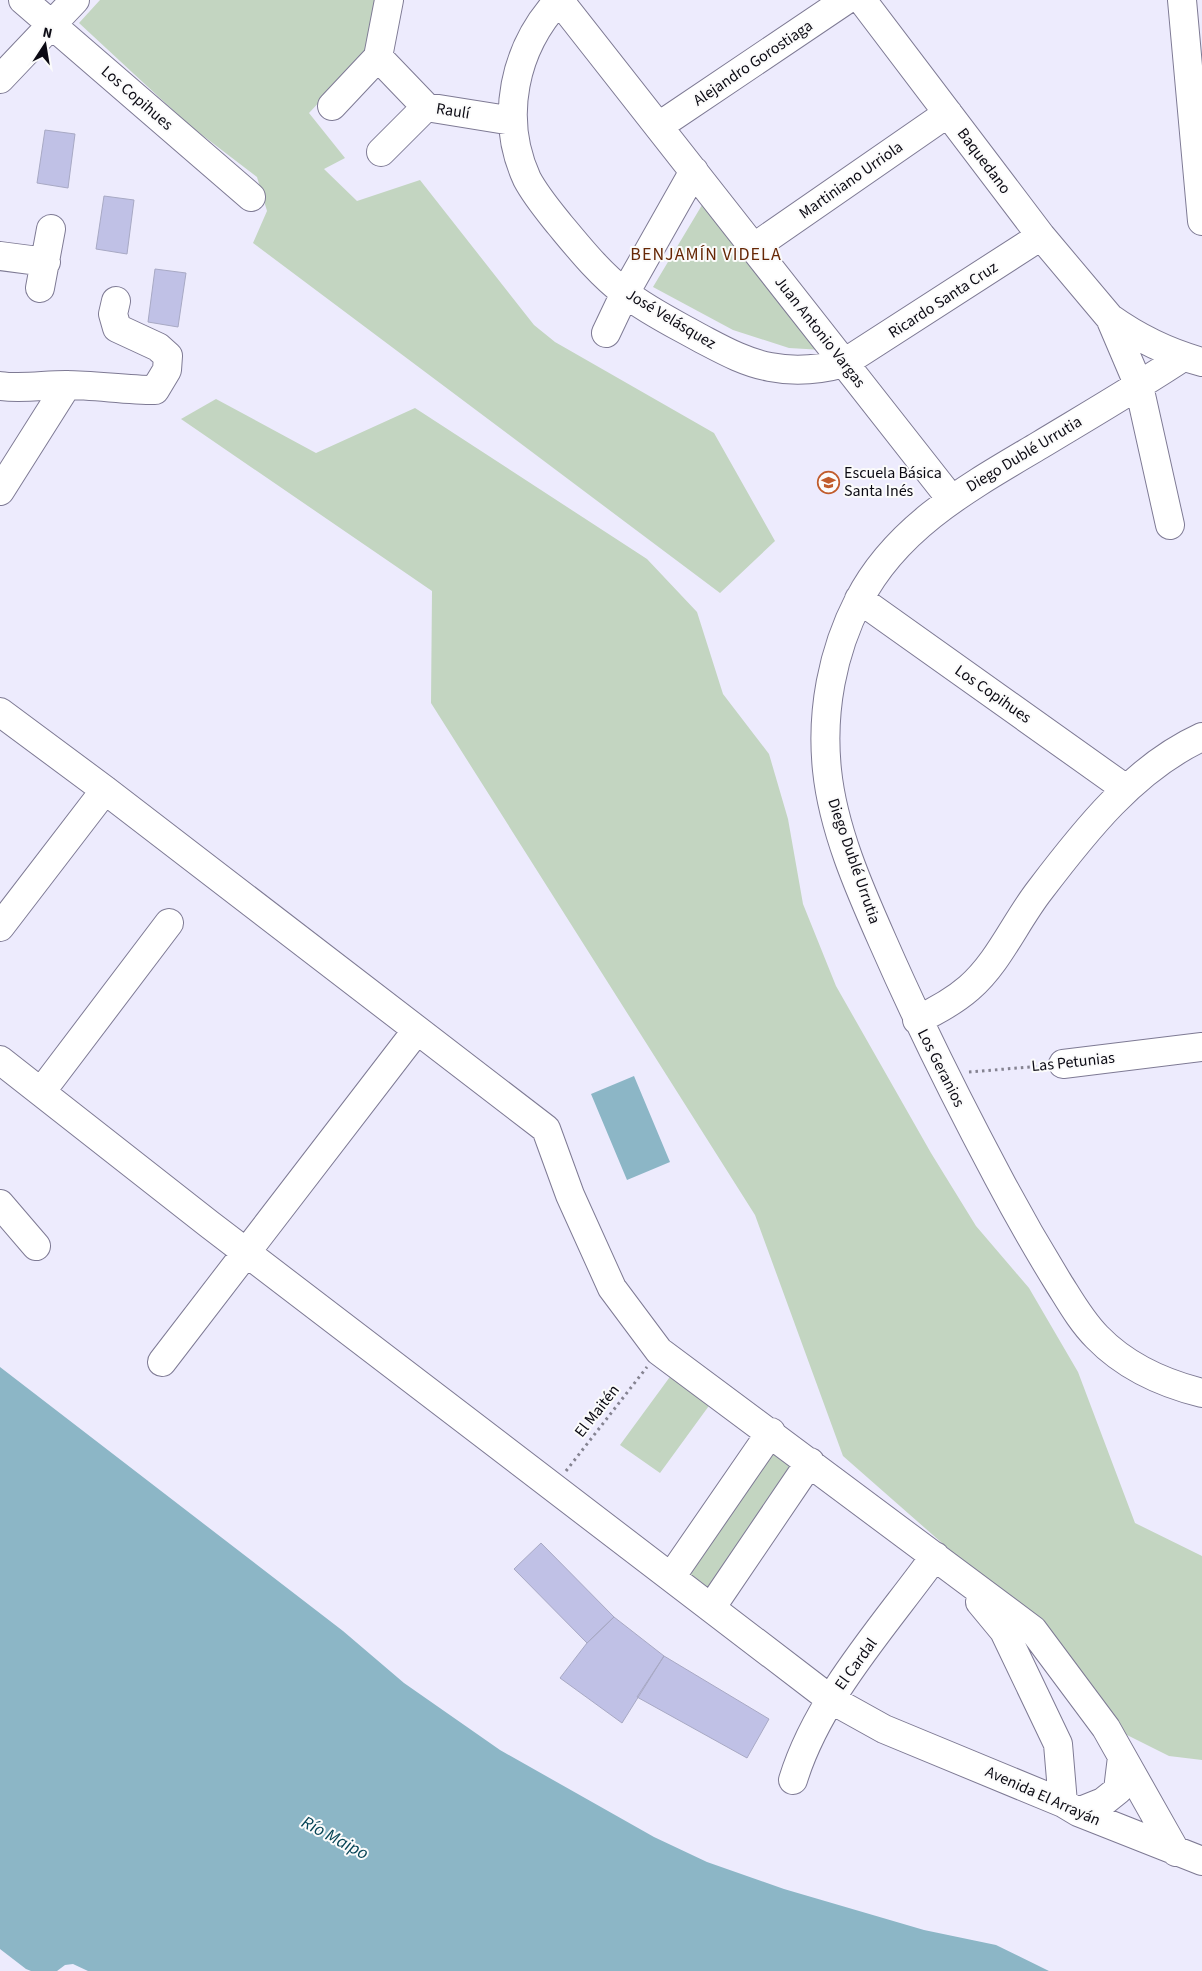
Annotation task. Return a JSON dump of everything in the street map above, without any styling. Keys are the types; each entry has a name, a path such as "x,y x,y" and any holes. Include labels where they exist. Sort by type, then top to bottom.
{"street":[{"name":"Los Copihues","path":"23,0 251,197"},
{"path":"0,79 75,0"},
{"path":"332,106 378,57 388,0"},
{"name":"Juan Antonio Vargas","path":"559,0 951,499"},
{"name":"José Velásquez","path":"559,0 534,32 514,88 513,121 520,160 536,196 583,253 625,293 672,322 750,362 786,370 805,370 844,363"},
{"name":"Alejandro Gorostiaga","path":"659,126 846,0"},
{"name":"Baquedano","path":"862,0 1041,236 1110,318 1133,334 1192,360"},
{"path":"1182,0 1202,221"},
{"path":"378,57 426,107"},
{"name":"Raulí","path":"381,152 426,107 513,121"},
{"name":"Martiniano Urriola","path":"753,248 948,113"},
{"path":"606,333 625,293 694,171"},
{"path":"40,288 46,262 50,229"},
{"name":"Ricardo Santa Cruz","path":"844,363 1041,236"},
{"path":"0,256 46,262"},
{"path":"0,386 16,388 67,385 123,390 155,390 167,370 168,356 158,347 117,328 113,314 116,301"},
{"name":"Baquedano","path":"1110,318 1139,386 1170,525"},
{"name":"Diego Dublé Urrutia","path":"917,1020 864,900 839,827 827,772 826,716 830,688 844,635 859,599 900,542 951,499 1139,386 1192,360"},
{"path":"0,491 67,385"},
{"name":"Los Copihues","path":"859,599 1126,789"},
{"path":"0,712 105,790 546,1129 570,1195 612,1288 660,1351 1033,1630 1093,1711 1122,1757 1176,1852"},
{"name":"Los Geranios","path":"1202,737 1167,756 1126,789 1039,890 991,965 975,982 945,1006 917,1020 943,1074 1029,1234 1081,1318 1095,1336 1129,1364 1164,1382 1202,1393"},
{"path":"0,927 105,790"},
{"path":"41,1092 169,922"},
{"path":"162,1362 417,1030"},
{"name":"Las Petunias","path":"1063,1064 1202,1047"},
{"name":"Avenida El Arrayán","path":"0,1060 246,1253 554,1486 830,1699 884,1729 1176,1852 1202,1861"},
{"path":"0,1204 36,1246"},
{"path":"671,1577 770,1432"},
{"path":"711,1608 810,1462"},
{"path":"944,1562 1004,1630 1058,1744 1071,1808 1103,1802 1118,1790 1122,1757"},
{"name":"El Cardal","path":"793,1780 802,1752 830,1699 944,1562"},
{"path":"1049,1725 1093,1711"}],"path":[{"name":"Las Petunias","path":"943,1074 1063,1064"},
{"name":"El Maitén","path":"554,1486 660,1351"}],"green space":[{"path":"100,0 380,0 370,48 309,113 345,158 324,169 357,201 420,180 534,325 555,342 714,433 775,541 720,593 253,243 267,211 257,177 189,125 79,23"},
{"path":"708,195 823,350 789,348 733,330 653,287"},
{"path":"216,399 316,453 415,408 647,559 697,612 723,694 769,754 788,819 803,904 836,986 931,1153 976,1226 1029,1288 1078,1372 1135,1523 1202,1556 1202,1760 1169,1756 1119,1731 1000,1594 843,1456 755,1215 431,703 432,591 181,419"},
{"path":"672,1374 711,1403 660,1473 620,1445"},
{"path":"772,1445 800,1465 710,1597 678,1574"}],"water":[{"path":"634,1076 670,1162 627,1180 591,1094"},
{"name":"Río Maipo","path":"0,1367 343,1631 404,1683 500,1750 654,1837 707,1862 784,1889 924,1930 996,1945 1049,1971 88,1971 73,1964 65,1965 57,1971 31,1971 26,1969 0,1949"}],"building":[{"path":"45,130 75,134 68,188 37,183"},
{"path":"104,196 134,200 127,254 96,249"},
{"path":"155,269 186,273 178,327 148,322"},
{"path":"541,1543 614,1617 587,1643 514,1569"},
{"path":"614,1617 664,1656 622,1723 560,1678 587,1643"},
{"path":"664,1656 769,1719 747,1758 637,1697"}],"place":[{"name":"Escuela Básica Santa Inés","path":"828,482"}],"district":[{"name":"BENJAMÍN VIDELA","path":"706,254"}]}
